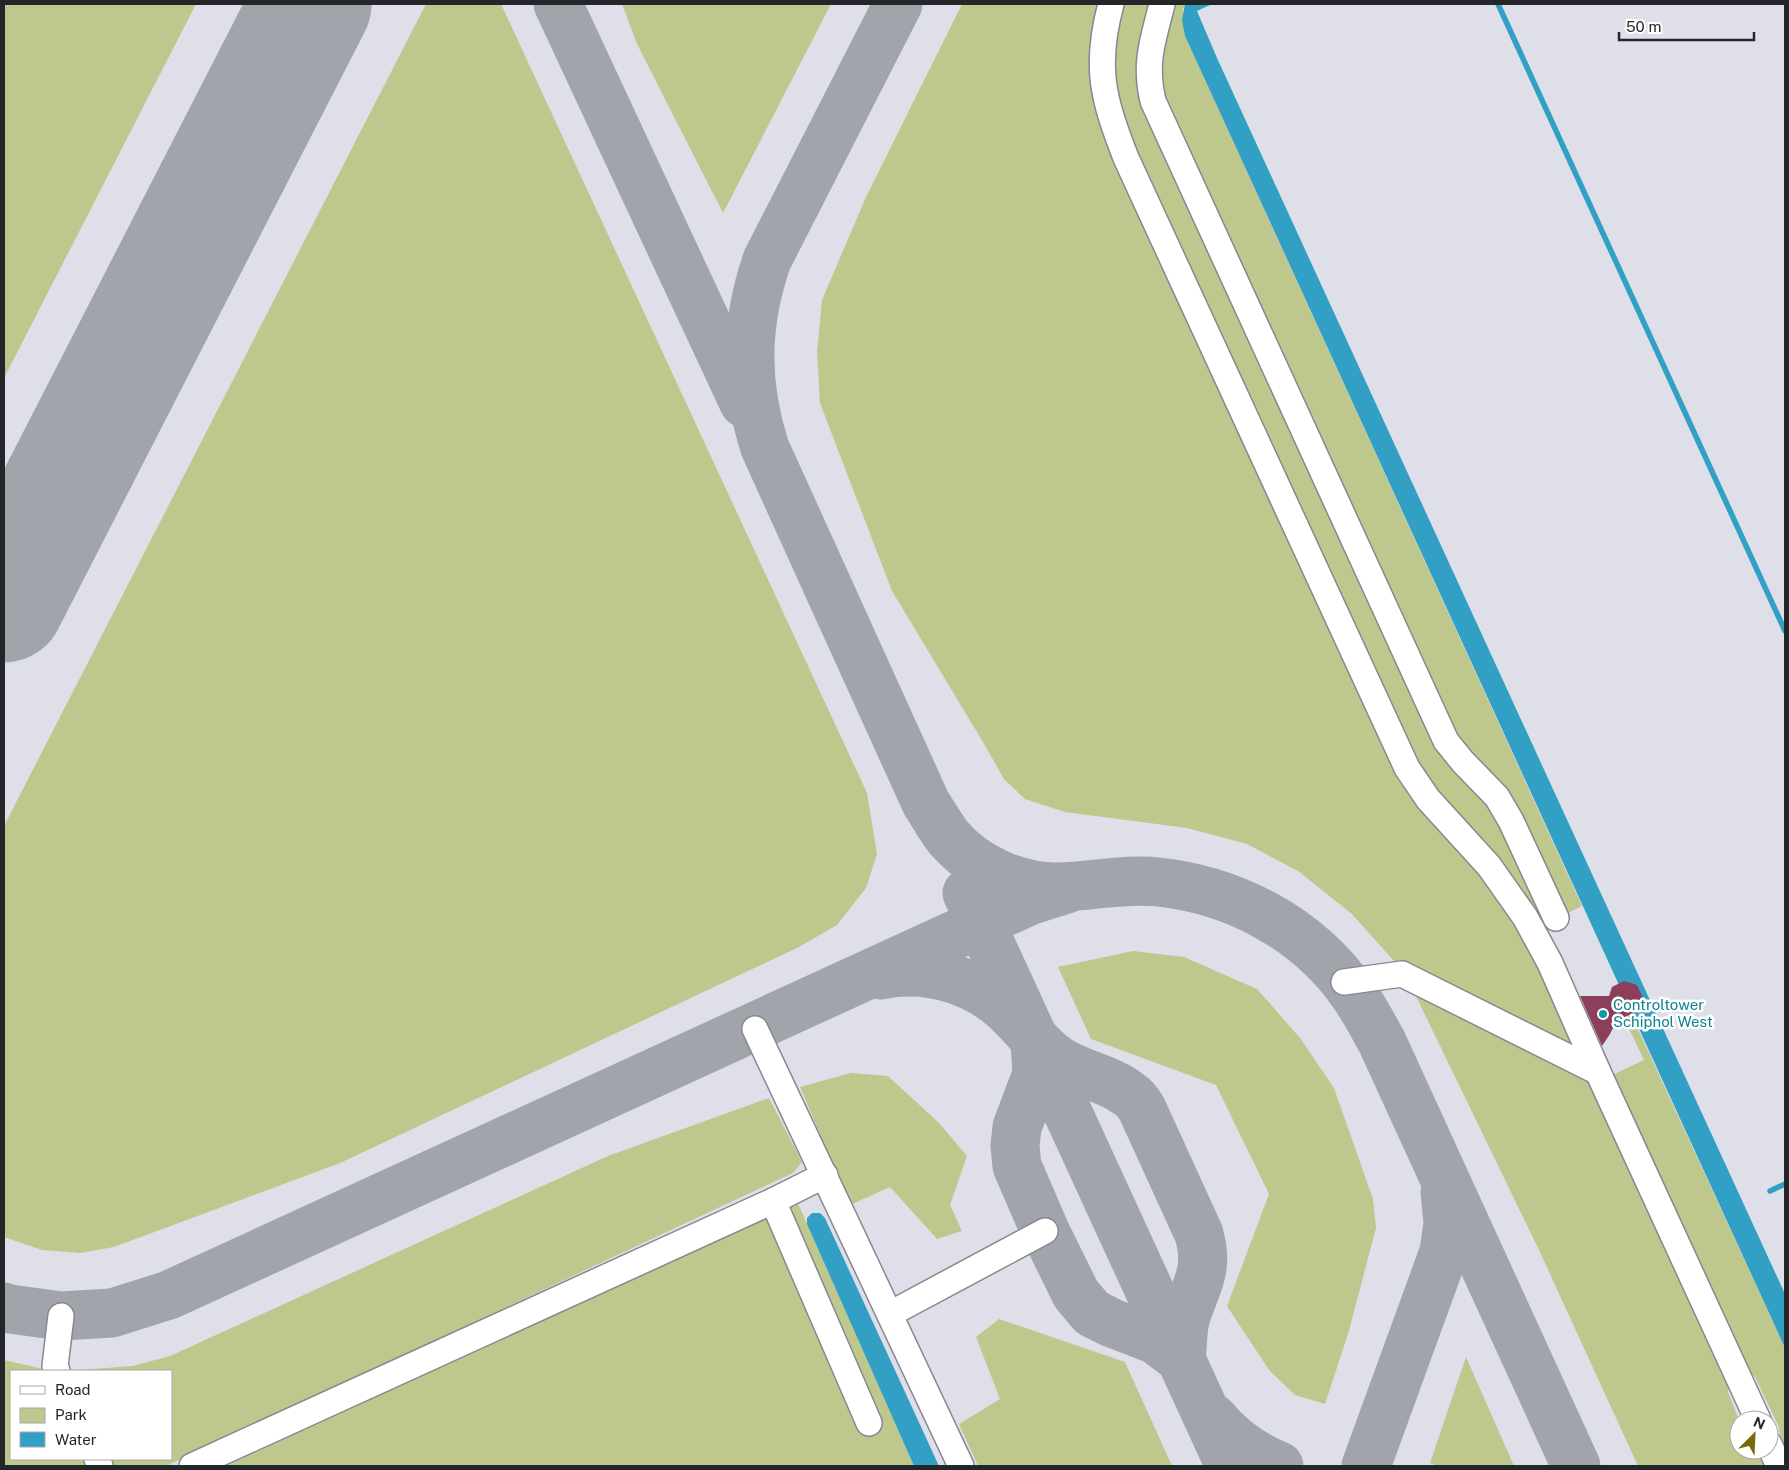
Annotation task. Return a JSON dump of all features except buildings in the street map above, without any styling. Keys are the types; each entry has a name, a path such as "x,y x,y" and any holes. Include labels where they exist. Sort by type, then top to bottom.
{"lane":[{"path":"1110,4 1101,55 1103,83 1111,119 1126,158 1407,768 1428,799 1489,866 1525,917 1550,963 1753,1410"},
{"path":"1162,4 1149,56 1148,80 1153,101 1446,741 1463,762 1497,797 1511,821 1556,918"},
{"path":"1344,982 1402,974 1598,1072"},
{"path":"754,1029 825,1175 961,1466"},
{"path":"192,1466 773,1201 825,1175"},
{"path":"773,1201 869,1423"},
{"path":"890,1314 1045,1231"},
{"path":"57,1370 55,1366 61,1316"}],"green space":[{"path":"4,4 196,4 4,378"},
{"path":"426,4 501,4 867,793 877,854 866,888 837,925 799,947 340,1163 114,1247 80,1253 42,1250 4,1237 4,826"},
{"path":"622,4 831,4 723,213 637,44"},
{"path":"962,4 1099,4 1093,63 1399,767 1497,888 1584,1054 1393,960 1352,914 1298,871 1247,844 1187,828 1065,812 1025,799 1004,779 892,591 820,403 817,352 822,300 866,197"},
{"path":"1120,4 1156,4 1146,108 1485,791 1553,920 1539,926 1433,795 1119,118 1111,38"},
{"path":"1168,4 1185,4 1183,9 1185,36 1582,906 1562,916 1463,752 1162,96 1159,47"},
{"path":"1133,951 1184,957 1257,989 1300,1038 1334,1088 1373,1199 1376,1228 1348,1334 1325,1404 1295,1395 1269,1370 1227,1306 1269,1194 1216,1085 1091,1039 1058,967"},
{"path":"1412,988 1589,1080 1730,1375 1728,1392 1735,1410 1729,1410 1729,1460 1768,1460 1771,1466 1638,1466 1539,1250"},
{"path":"1622,1014 1631,1014 1785,1348 1785,1461 1782,1453 1779,1410 1771,1410 1755,1377 1741,1366 1608,1077 1644,1060"},
{"path":"851,1073 888,1076 939,1123 967,1156 950,1205 962,1231 937,1239 890,1187 850,1205 800,1087"},
{"path":"769,1098 802,1162 793,1173 166,1466 111,1466 108,1460 172,1460 172,1370 79,1370 133,1366 170,1356 608,1156"},
{"path":"796,1199 914,1466 227,1466 752,1217"},
{"path":"999,1319 1125,1362 1172,1466 978,1466 959,1424 1000,1399 976,1337"},
{"path":"1466,1357 1514,1466 1437,1466 1430,1463"},
{"path":"4,1360 48,1370 10,1370 10,1460 92,1460 95,1466 4,1466"}],"water":[{"path":"1185,4 1212,4 1197,11 1217,58 1785,1294 1785,1348 1185,36 1182,20"},
{"path":"812,1213 820,1213 825,1218 939,1466 914,1466 807,1224 807,1218"}],"waterway":[{"path":"1498,4 1785,631"},
{"path":"1770,1191 1785,1184"}],"taxiway":[{"path":"558,4 744,403"},
{"path":"898,4 767,260 754,307 750,354 753,400 765,448 926,803 946,834 959,849 984,867 998,874 1027,884 1057,887 1145,881 1187,886 1215,894 1268,916 1292,932 1335,970 1357,999 1382,1042 1576,1466"},
{"path":"4,1307 61,1316 112,1313 169,1295 1029,901 1067,889"},
{"path":"967,893 1230,1466"},
{"path":"880,975 898,972 917,972 935,974 970,985 1001,1005 1052,1056 1067,1065 1113,1084 1137,1101 1199,1234 1202,1247 1202,1267 1198,1285 1186,1316 1181,1359"},
{"path":"1035,1041 1037,1074 1017,1127 1015,1146 1017,1166 1045,1231 1076,1294 1092,1313 1156,1340 1181,1359"},
{"path":"1366,1466 1444,1252 1448,1223 1445,1192"},
{"path":"1213,1418 1243,1446 1279,1466"}],"runway":[{"path":"4,602 311,4"}],"place":[{"name":"Controltower Schiphol West","path":"1603,1014"}]}
